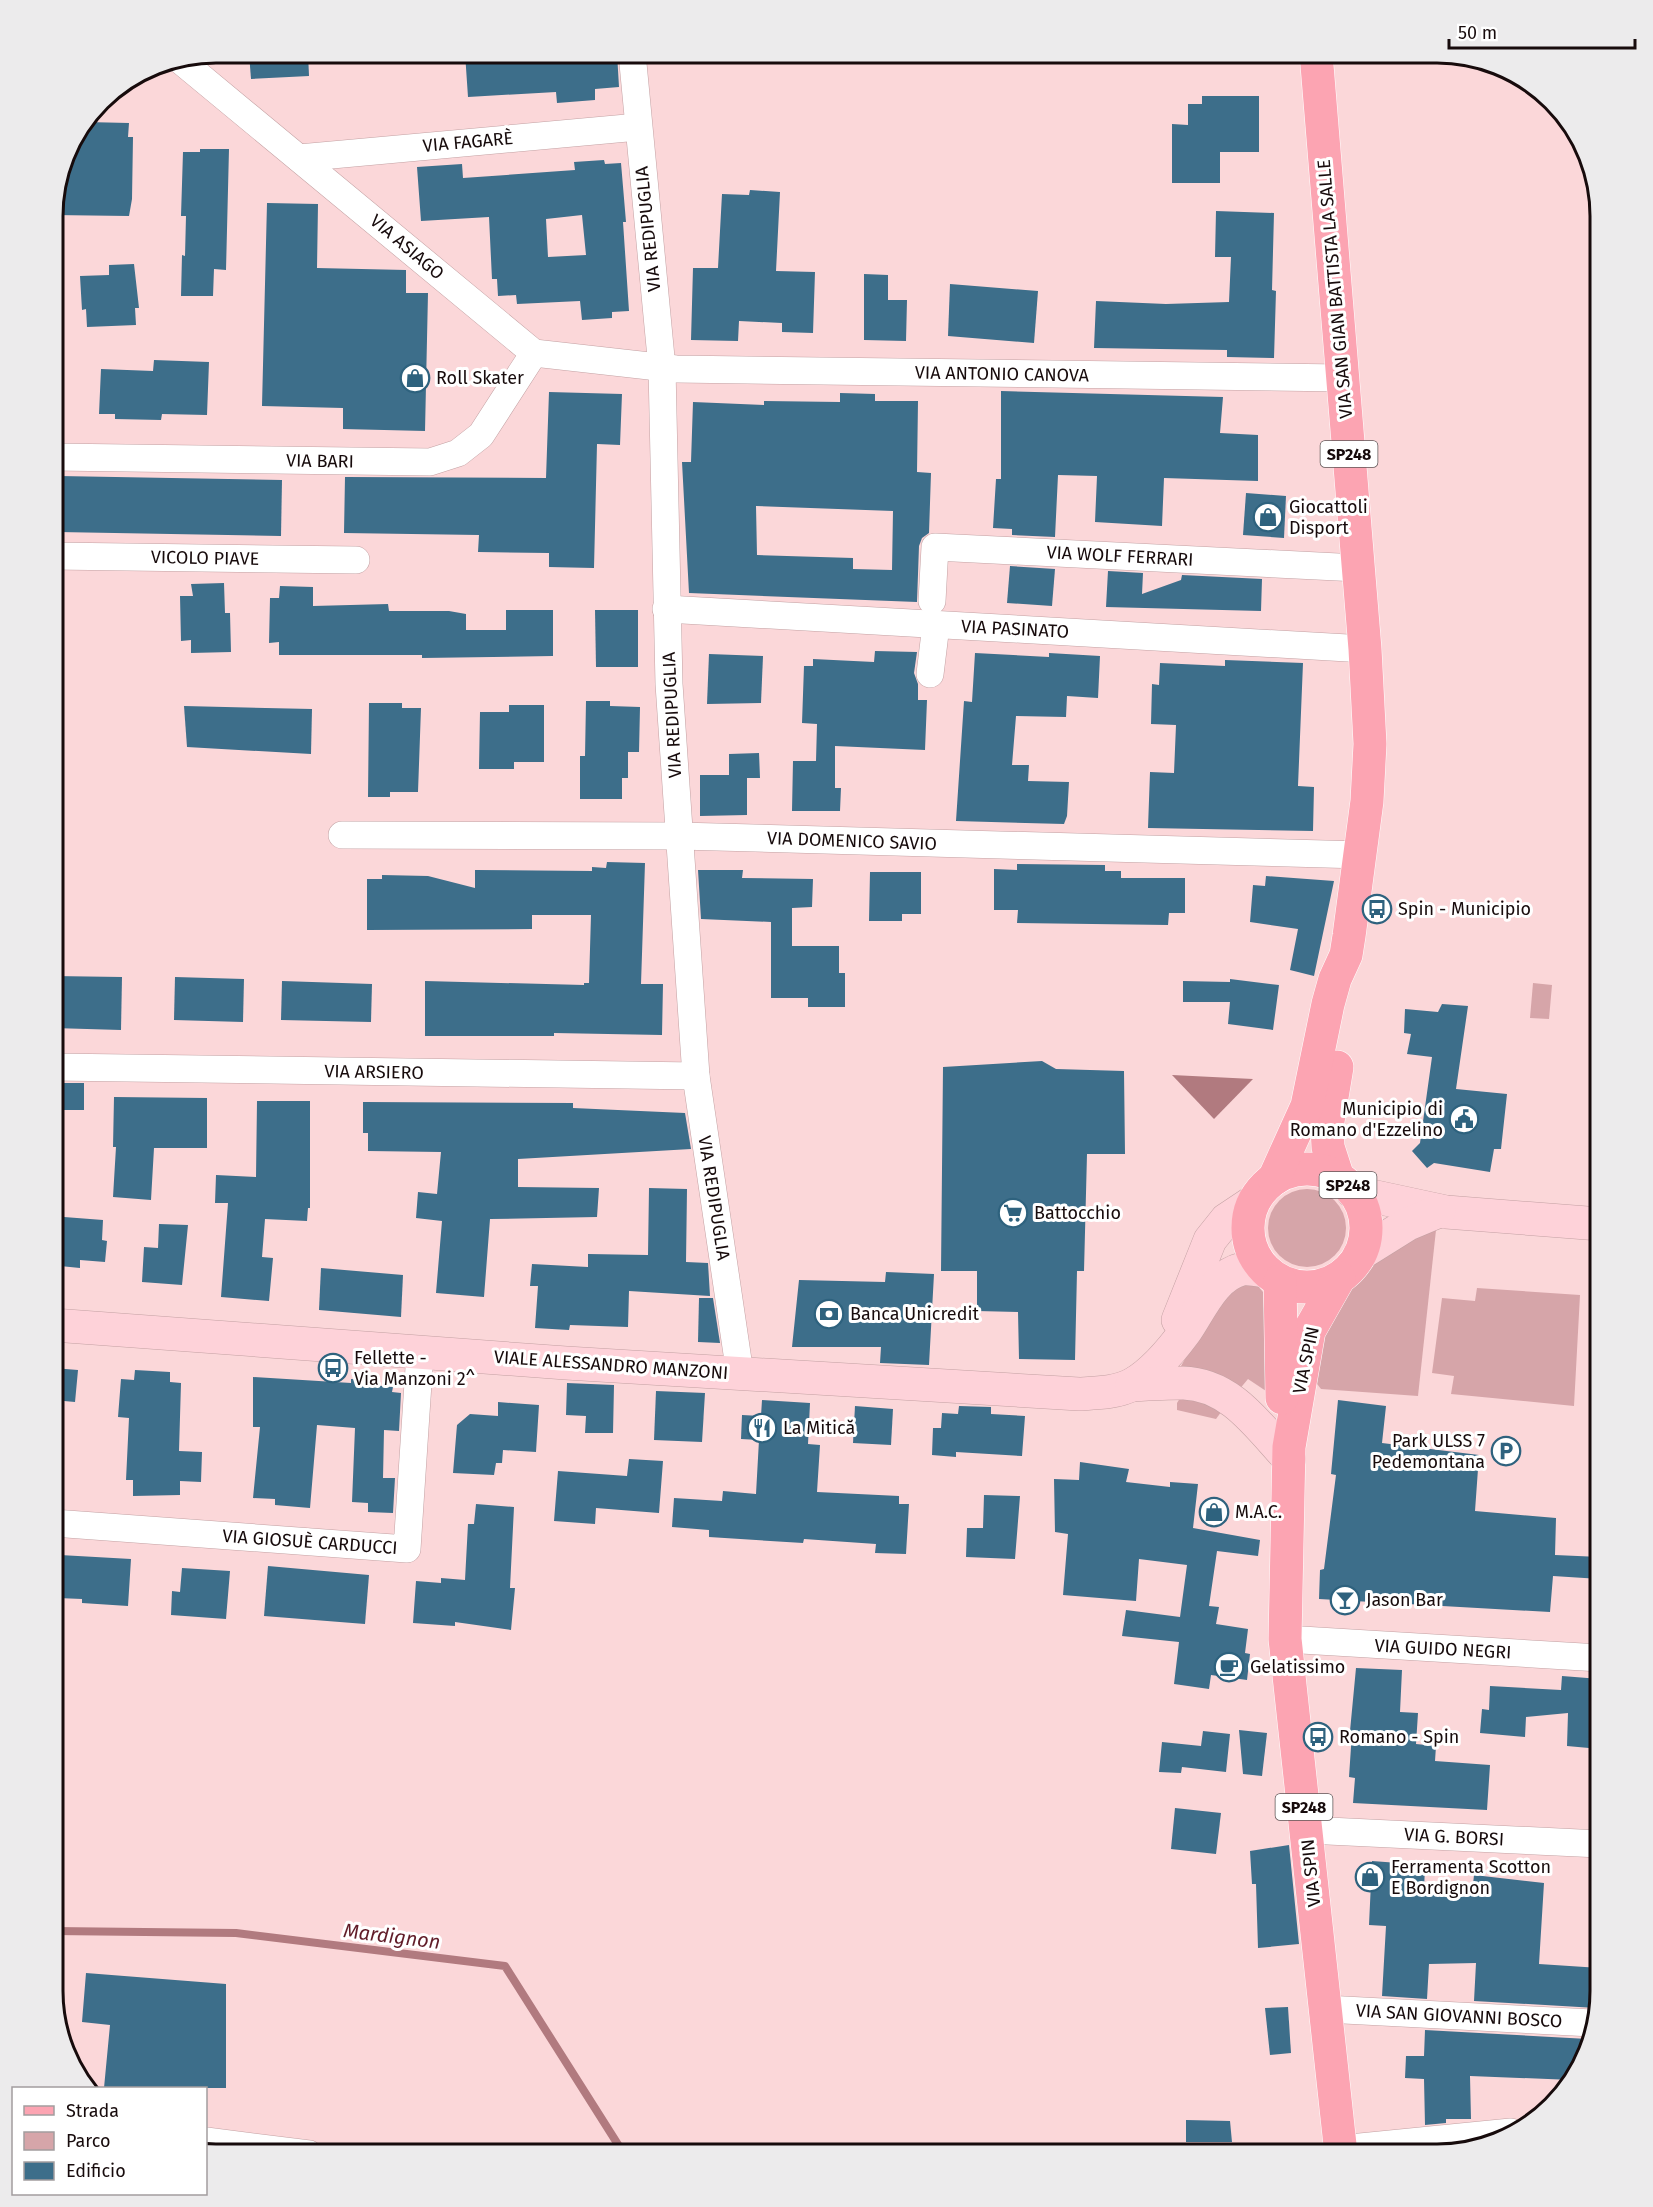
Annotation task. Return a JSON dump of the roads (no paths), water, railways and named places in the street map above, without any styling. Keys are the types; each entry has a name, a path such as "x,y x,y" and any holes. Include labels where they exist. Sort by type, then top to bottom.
{"main road":[{"name":"VIA SAN GIAN BATTISTA LA SALLE","path":"1317,63 1365,650 1370,744 1362,855 1346,955 1349,982 1327,1127 1328,1147 1346,1185"},
{"name":"VIA SAN GIAN BATTISTA LA SALLE","path":"1264,1190 1307,1106 1328,1004 1335,979 1346,955"},
{"name":"SP248","path":"1264,1190 1289,1171 1306,1169 1323,1171 1346,1185"},
{"path":"1346,1185 1439,1211 1590,1223"},
{"name":"VIA SPIN","path":"1340,2144 1285,1639 1289,1453 1309,1331 1349,1266 1365,1222 1362,1206 1346,1185"},
{"name":"VIA SPIN","path":"1264,1190 1248,1219 1248,1238 1254,1256 1273,1276 1282,1399 1289,1453"},
{"name":"VIALE ALESSANDRO MANZONI","path":"1171,1348 1182,1305 1210,1240 1226,1220 1264,1190"},
{"path":"1273,1276 1300,1287 1320,1286 1398,1229 1439,1211"},
{"name":"VIALE ALESSANDRO MANZONI","path":"1132,1384 1153,1369 1184,1334 1206,1298 1228,1276 1243,1269 1273,1276"},
{"name":"VIALE ALESSANDRO MANZONI","path":"63,1326 420,1353 1045,1393 1105,1392 1132,1384 1185,1383 1222,1393 1235,1401 1289,1453"}],"street":[{"name":"VIA REDIPUGLIA","path":"633,63 662,368 666,609 696,1076 740,1374"},
{"name":"VIA ASIAGO","path":"187,66 534,353"},
{"name":"VIA FAGARÈ","path":"299,158 638,127"},
{"path":"534,353 662,368"},
{"name":"VIA BARI","path":"63,457 430,462 458,453 481,435 534,353"},
{"name":"VIA ANTONIO CANOVA","path":"662,368 1342,378"},
{"name":"VIA WOLF FERRARI","path":"934,613 935,548 1358,568"},
{"name":"VICOLO PIAVE","path":"63,556 357,560"},
{"name":"VIA PASINATO","path":"666,609 934,613 1365,650"},
{"path":"930,674 934,613"},
{"name":"VIA DOMENICO SAVIO","path":"342,835 679,836 1362,855"},
{"name":"VIA ARSIERO","path":"63,1067 696,1076"},
{"name":"VIA GIOSUÈ CARDUCCI","path":"63,1524 406,1549 420,1353"},
{"name":"VIA GUIDO NEGRI","path":"1285,1639 1590,1657"},
{"name":"VIA G. BORSI","path":"1307,1830 1590,1844"},
{"name":"VIA SAN GIOVANNI BOSCO","path":"1325,2008 1587,2023"},
{"path":"1409,2144 1489,2134"}],"waterway":[{"name":"Mardignon","path":"63,1931 236,1933 505,1966 618,2144"}],"place":[{"name":"Roll Skater","path":"415,378"},
{"name":"Giocattoli Disport","path":"1268,517"},
{"name":"Spin - Municipio","path":"1377,909"},
{"name":"Municipio di Romano d'Ezzelino","path":"1464,1119"},
{"name":"Battocchio","path":"1013,1213"},
{"name":"Banca Unicredit","path":"829,1314"},
{"name":"Fellette - Via Manzoni 2^","path":"333,1368"},
{"name":"La Mitică","path":"762,1428"},
{"name":"Park ULSS 7 Pedemontana","path":"1506,1451"},
{"name":"M.A.C.","path":"1214,1512"},
{"name":"Jason Bar","path":"1345,1600"},
{"name":"Gelatissimo","path":"1229,1667"},
{"name":"Romano - Spin","path":"1318,1737"},
{"name":"Ferramenta Scotton E Bordignon","path":"1370,1877"}]}
